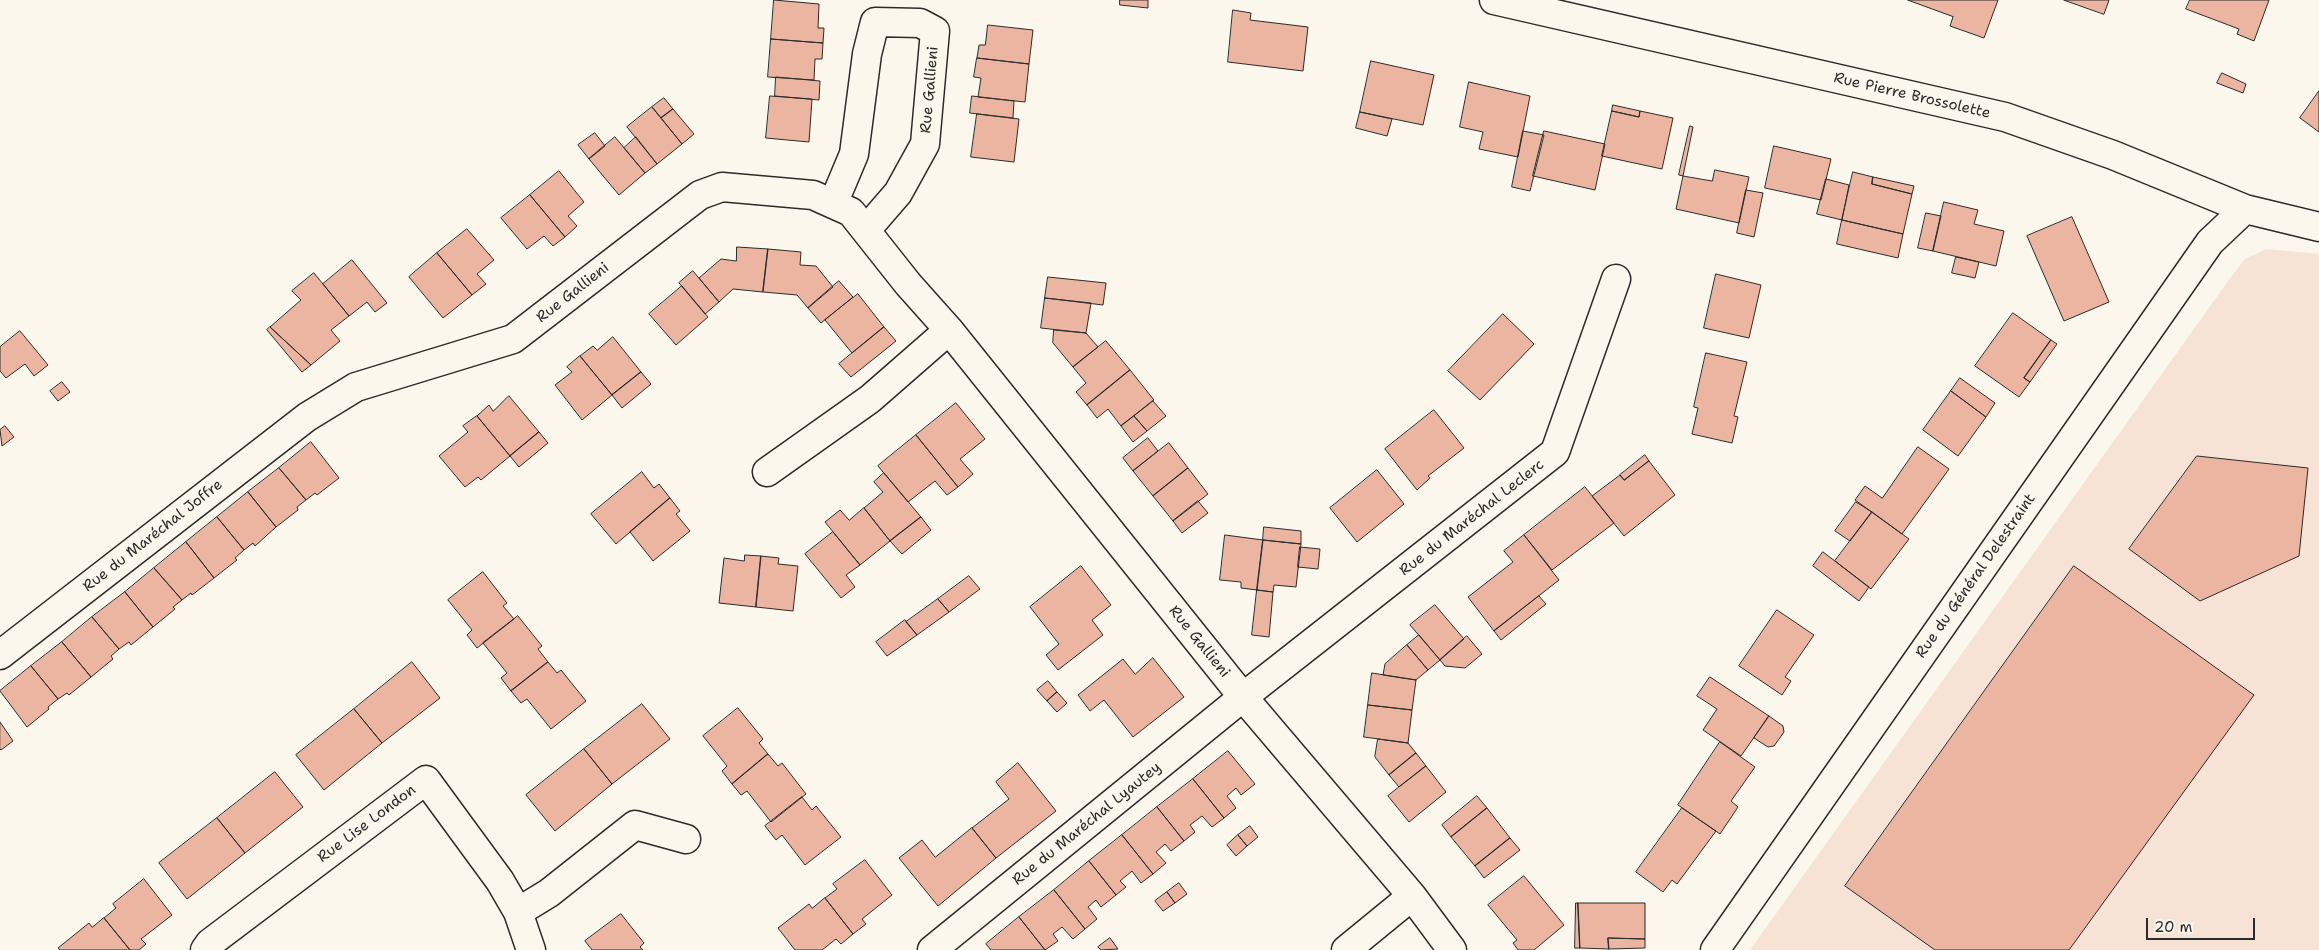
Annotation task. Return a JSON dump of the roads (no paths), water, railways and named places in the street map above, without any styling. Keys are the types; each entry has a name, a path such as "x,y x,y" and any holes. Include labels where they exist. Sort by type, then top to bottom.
{"street":[{"name":"Rue Pierre Brossolette","path":"1494,0 2005,117 2113,155 2245,209 2319,227"},
{"name":"Rue Gallieni","path":"833,204 854,154 867,54 875,22 920,23 935,31 926,144 898,193 866,230"},
{"name":"Rue Gallieni","path":"307,417 356,387 513,339 700,195 722,187 812,195 852,212 950,330 1243,697 1412,896 1452,950"},
{"name":"Rue du Général Delestraint","path":"1715,950 2210,242 2245,209"},
{"name":"Rue du Maréchal Leclerc","path":"1243,697 1556,452 1616,279"},
{"path":"767,472 870,399 950,330"},
{"name":"Rue du Maréchal Joffre","path":"0,655 307,417"},
{"name":"Rue du Maréchal Lyautey","path":"932,950 1243,697"},
{"name":"Rue Lise London","path":"205,950 210,943 426,780 500,881 518,912 530,950"},
{"path":"518,912 548,893 635,825 686,839"},
{"path":"1346,950 1412,896"}]}
